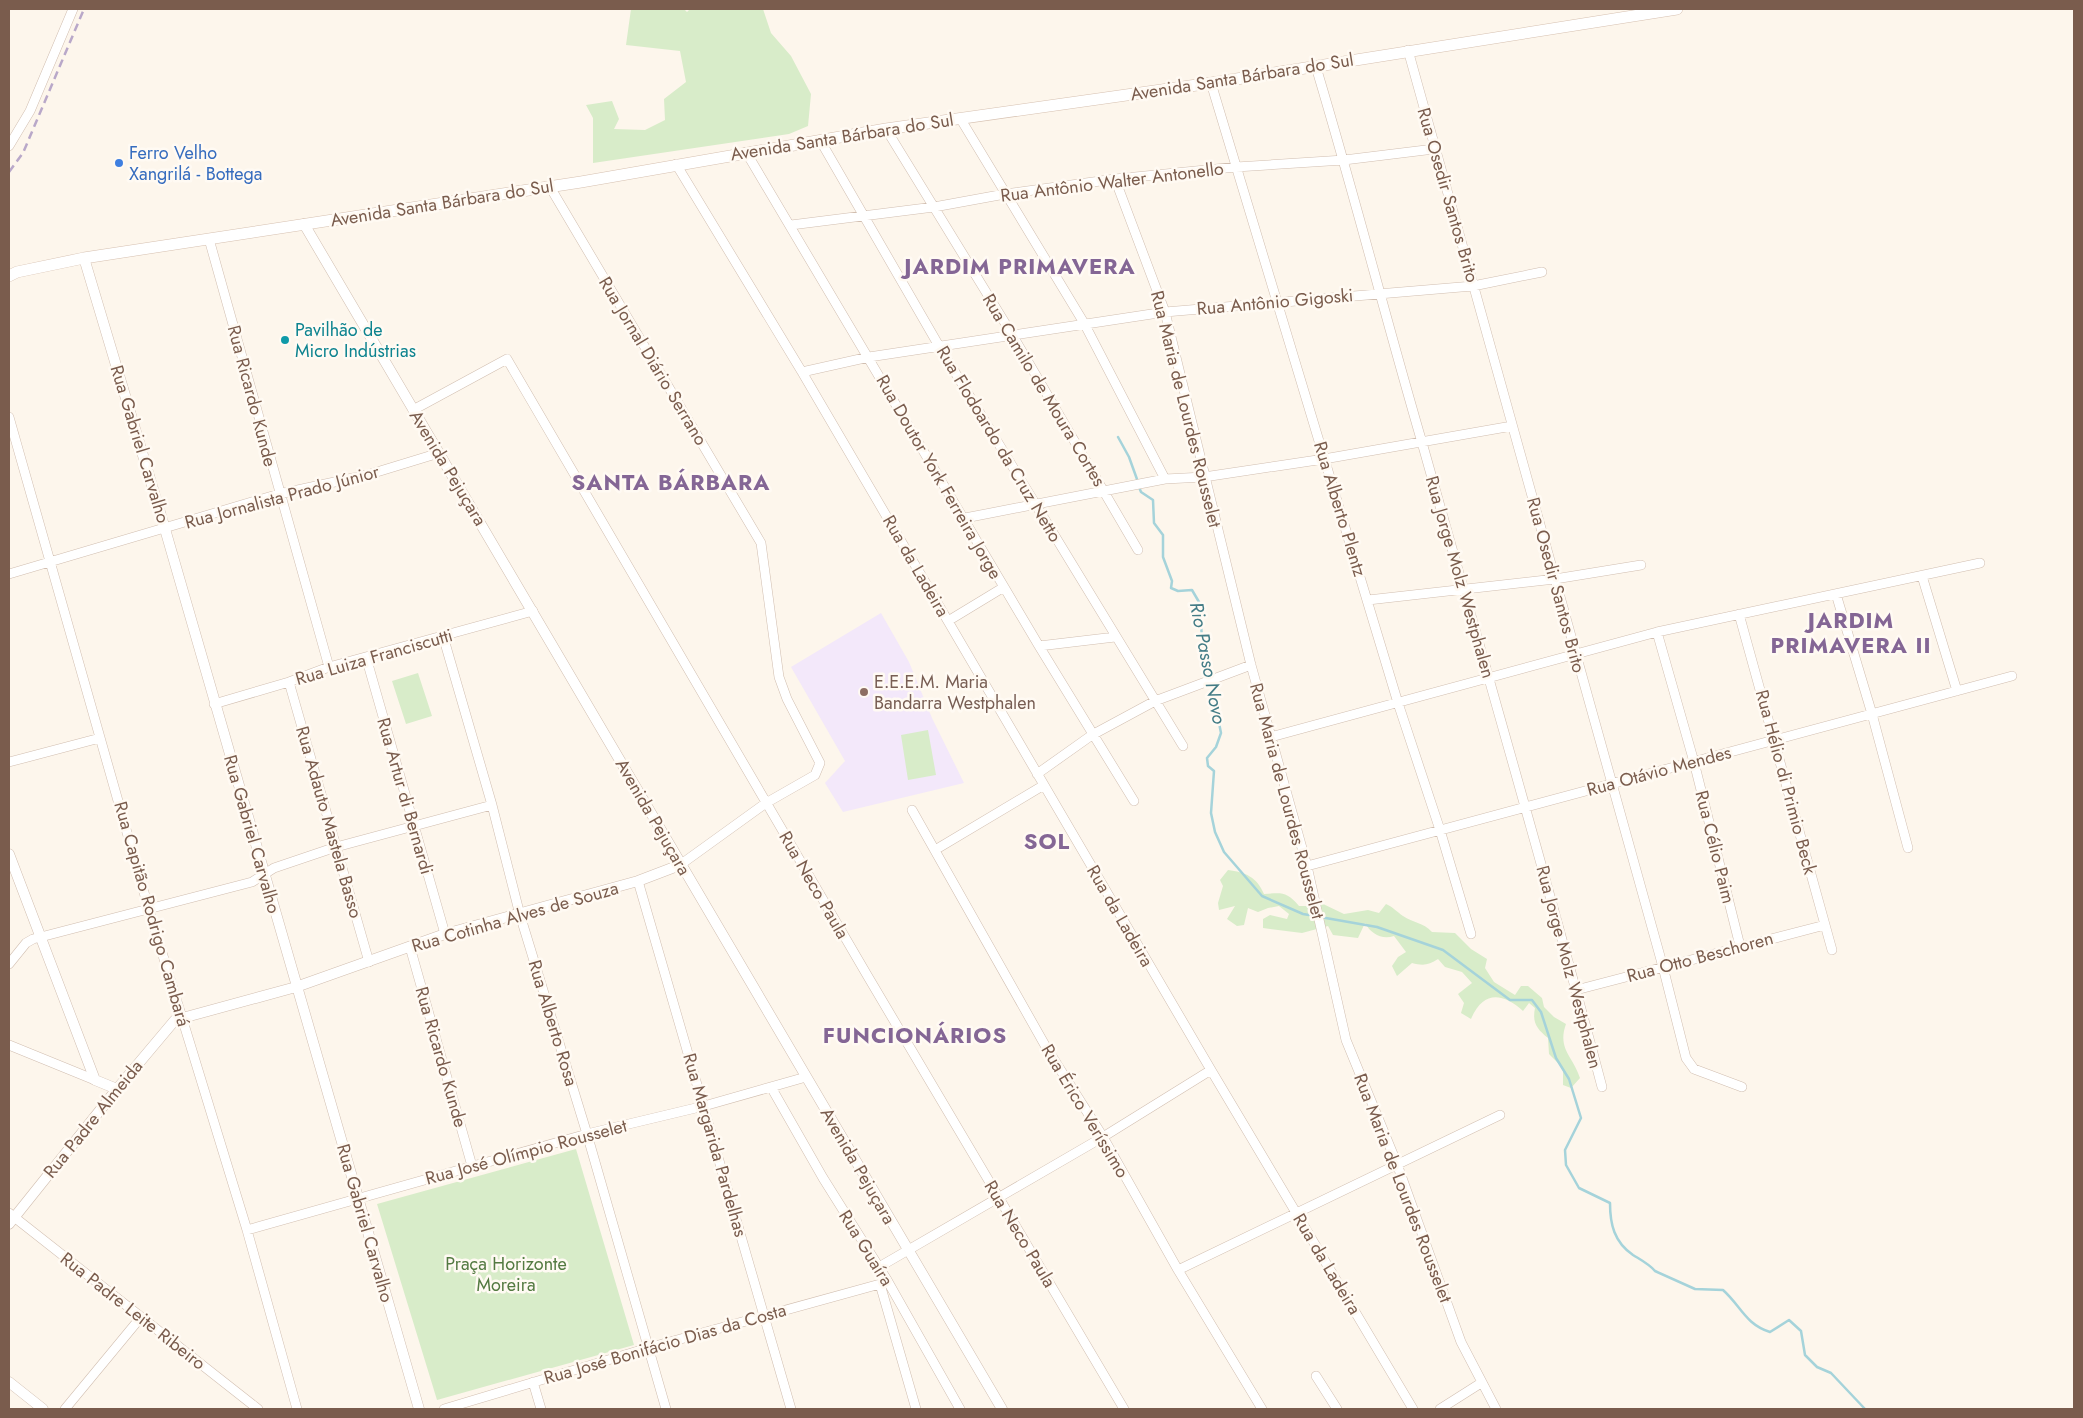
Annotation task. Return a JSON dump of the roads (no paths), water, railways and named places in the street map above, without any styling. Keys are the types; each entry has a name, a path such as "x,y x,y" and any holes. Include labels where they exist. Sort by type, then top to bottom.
{"main road":[{"name":"Avenida Santa Bárbara do Sul","path":"9,276 17,272 84,258 550,186 886,129 1211,83 1316,67 1408,50 1677,9"}],"street":[{"path":"9,146 30,110 73,9"},
{"name":"Rua Osedir Santos Brito","path":"1408,50 1663,967 1686,1058 1694,1069 1742,1087"},
{"name":"Rua Jorge Molz Westphalen","path":"1316,67 1490,677 1602,1087"},
{"name":"Rua Alberto Plentz","path":"1211,83 1398,703 1440,830 1471,934"},
{"path":"960,118 1084,323 1165,480"},
{"name":"Rua Camilo de Moura Cortes","path":"886,129 1013,336 1138,550"},
{"name":"Rua Flodoardo da Cruz Netto","path":"820,140 939,346 1183,746"},
{"name":"Rua Antônio Walter Antonello","path":"790,225 934,207 1005,194 1115,179 1236,167 1344,160 1434,149"},
{"name":"Rua Doutor York Ferreira Jorge","path":"746,152 965,518 1092,735 1134,801"},
{"name":"Rua da Ladeira","path":"676,164 802,372 1211,1070 1413,1409"},
{"name":"Rua Maria de Lourdes Rousselet","path":"1115,179 1165,312 1251,665 1307,866 1346,1040 1398,1164 1461,1342 1496,1409"},
{"name":"Rua Jornal Diário Serrano","path":"550,186 761,543 779,676 787,700 820,763"},
{"name":"Avenida Pejuçara","path":"304,224 1002,1409"},
{"name":"Rua Ricardo Kunde","path":"209,239 329,667"},
{"name":"Rua Gabriel Carvalho","path":"84,258 165,529 419,1409"},
{"name":"Rua Antônio Gigoski","path":"802,372 869,357 1165,312 1473,286 1542,272"},
{"name":"Rua Neco Paula","path":"414,410 507,359 766,803 1124,1409"},
{"name":"Rua Capitão Rodrigo Cambará","path":"9,417 149,910 247,1230 298,1409"},
{"path":"965,518 1165,480 1324,459 1512,426"},
{"name":"Rua Jornalista Prado Júnior","path":"9,574 279,494 367,475 439,453"},
{"path":"1271,737 1657,632 1980,564"},
{"path":"1368,600 1555,579 1641,565"},
{"path":"1922,576 1957,691"},
{"path":"948,621 1004,587"},
{"path":"1836,594 1872,714 1908,848"},
{"name":"Rua Luiza Franciscutti","path":"214,704 289,682 329,667 533,610"},
{"name":"Rua Hélio di Primio Beck","path":"1739,614 1832,950"},
{"name":"Rua Célio Paim","path":"1657,632 1694,762 1740,946"},
{"name":"Rua Alberto Rosa","path":"443,636 492,805 520,915 587,1134 666,1409"},
{"path":"1039,646 1115,637"},
{"name":"Rua Artur di Bernardi","path":"366,657 445,934"},
{"path":"1037,774 1092,735 1155,700 1251,665"},
{"name":"Rua Otávio Mendes","path":"1307,866 2012,676"},
{"name":"Rua Adauto Mastela Basso","path":"289,682 369,962"},
{"path":"9,762 100,738"},
{"name":"Rua Cotinha Alves de Souza","path":"182,1018 296,987 445,934 520,915 638,881 680,865 766,803 815,775 820,763"},
{"path":"935,850 1044,785"},
{"path":"9,964 26,943 33,938 149,910 252,882 274,868 336,847 492,805"},
{"name":"Rua Érico Veríssimo","path":"912,810 1046,1047 1103,1137 1178,1270 1262,1409"},
{"path":"9,854 95,1080"},
{"name":"Rua Margarida Pardelhas","path":"638,881 791,1409"},
{"name":"Rua Otto Beschoren","path":"1576,990 1825,925"},
{"name":"Rua Ricardo Kunde","path":"410,947 472,1166"},
{"name":"Rua Padre Almeida","path":"10,1218 170,1024 182,1018"},
{"path":"9,1045 117,1089"},
{"path":"879,1267 1103,1137 1211,1070"},
{"name":"Rua José Olímpio Rousselet","path":"247,1230 587,1134 704,1106 806,1077"},
{"name":"Rua Guaíra","path":"771,1087 823,1178 879,1267 883,1282 960,1409"},
{"path":"1178,1270 1500,1115"},
{"name":"Rua Padre Leite Ribeiro","path":"10,1218 258,1409"},
{"path":"883,1282 916,1409"},
{"name":"Rua José Bonifácio Dias da Costa","path":"444,1409 648,1348 883,1282"},
{"path":"65,1409 141,1317"},
{"path":"1316,1376 1336,1409"},
{"path":"9,1382 43,1409"},
{"path":"533,1382 541,1409"},
{"path":"1440,1409 1481,1383"}],"waterway":[{"name":"Rio Passo Novo","path":"1118,437 1129,457 1138,482"},
{"name":"Rio Passo Novo","path":"1139,487 1141,492 1153,500 1154,523 1163,535 1163,557 1172,581 1171,588 1178,591 1192,590 1199,602 1202,637 1210,678"},
{"name":"Rio Passo Novo","path":"1211,683 1221,733 1216,747 1207,758 1208,766 1214,771 1211,813 1215,832 1224,852 1262,896 1303,914 1315,916"},
{"name":"Rio Passo Novo","path":"1320,917 1377,927 1443,950 1510,1000 1532,1000 1541,1012 1556,1058 1569,1079 1581,1118 1565,1150 1566,1165 1579,1188 1610,1203 1612,1225 1621,1244 1655,1271 1695,1289 1723,1290 1749,1319 1762,1329 1770,1332 1789,1320 1801,1331 1805,1355 1817,1367 1831,1373 1865,1409"}],"railway":[{"path":"9,172 23,153 84,9"}],"place":[{"name":"Ferro Velho Xangrilá - Bottega","path":"119,163"},
{"name":"Pavilhão de Micro Indústrias","path":"285,340"},
{"name":"E.E.E.M. Maria Bandarra Westphalen","path":"864,692"}],"district":[{"name":"JARDIM PRIMAVERA","path":"1020,266"},
{"name":"SANTA BÁRBARA","path":"671,482"},
{"name":"JARDIM PRIMAVERA II","path":"1851,632"},
{"name":"SOL","path":"1047,841"},
{"name":"FUNCIONÁRIOS","path":"915,1035"}],"park label":[{"name":"Praça Horizonte Moreira","path":"506,1274"}]}
